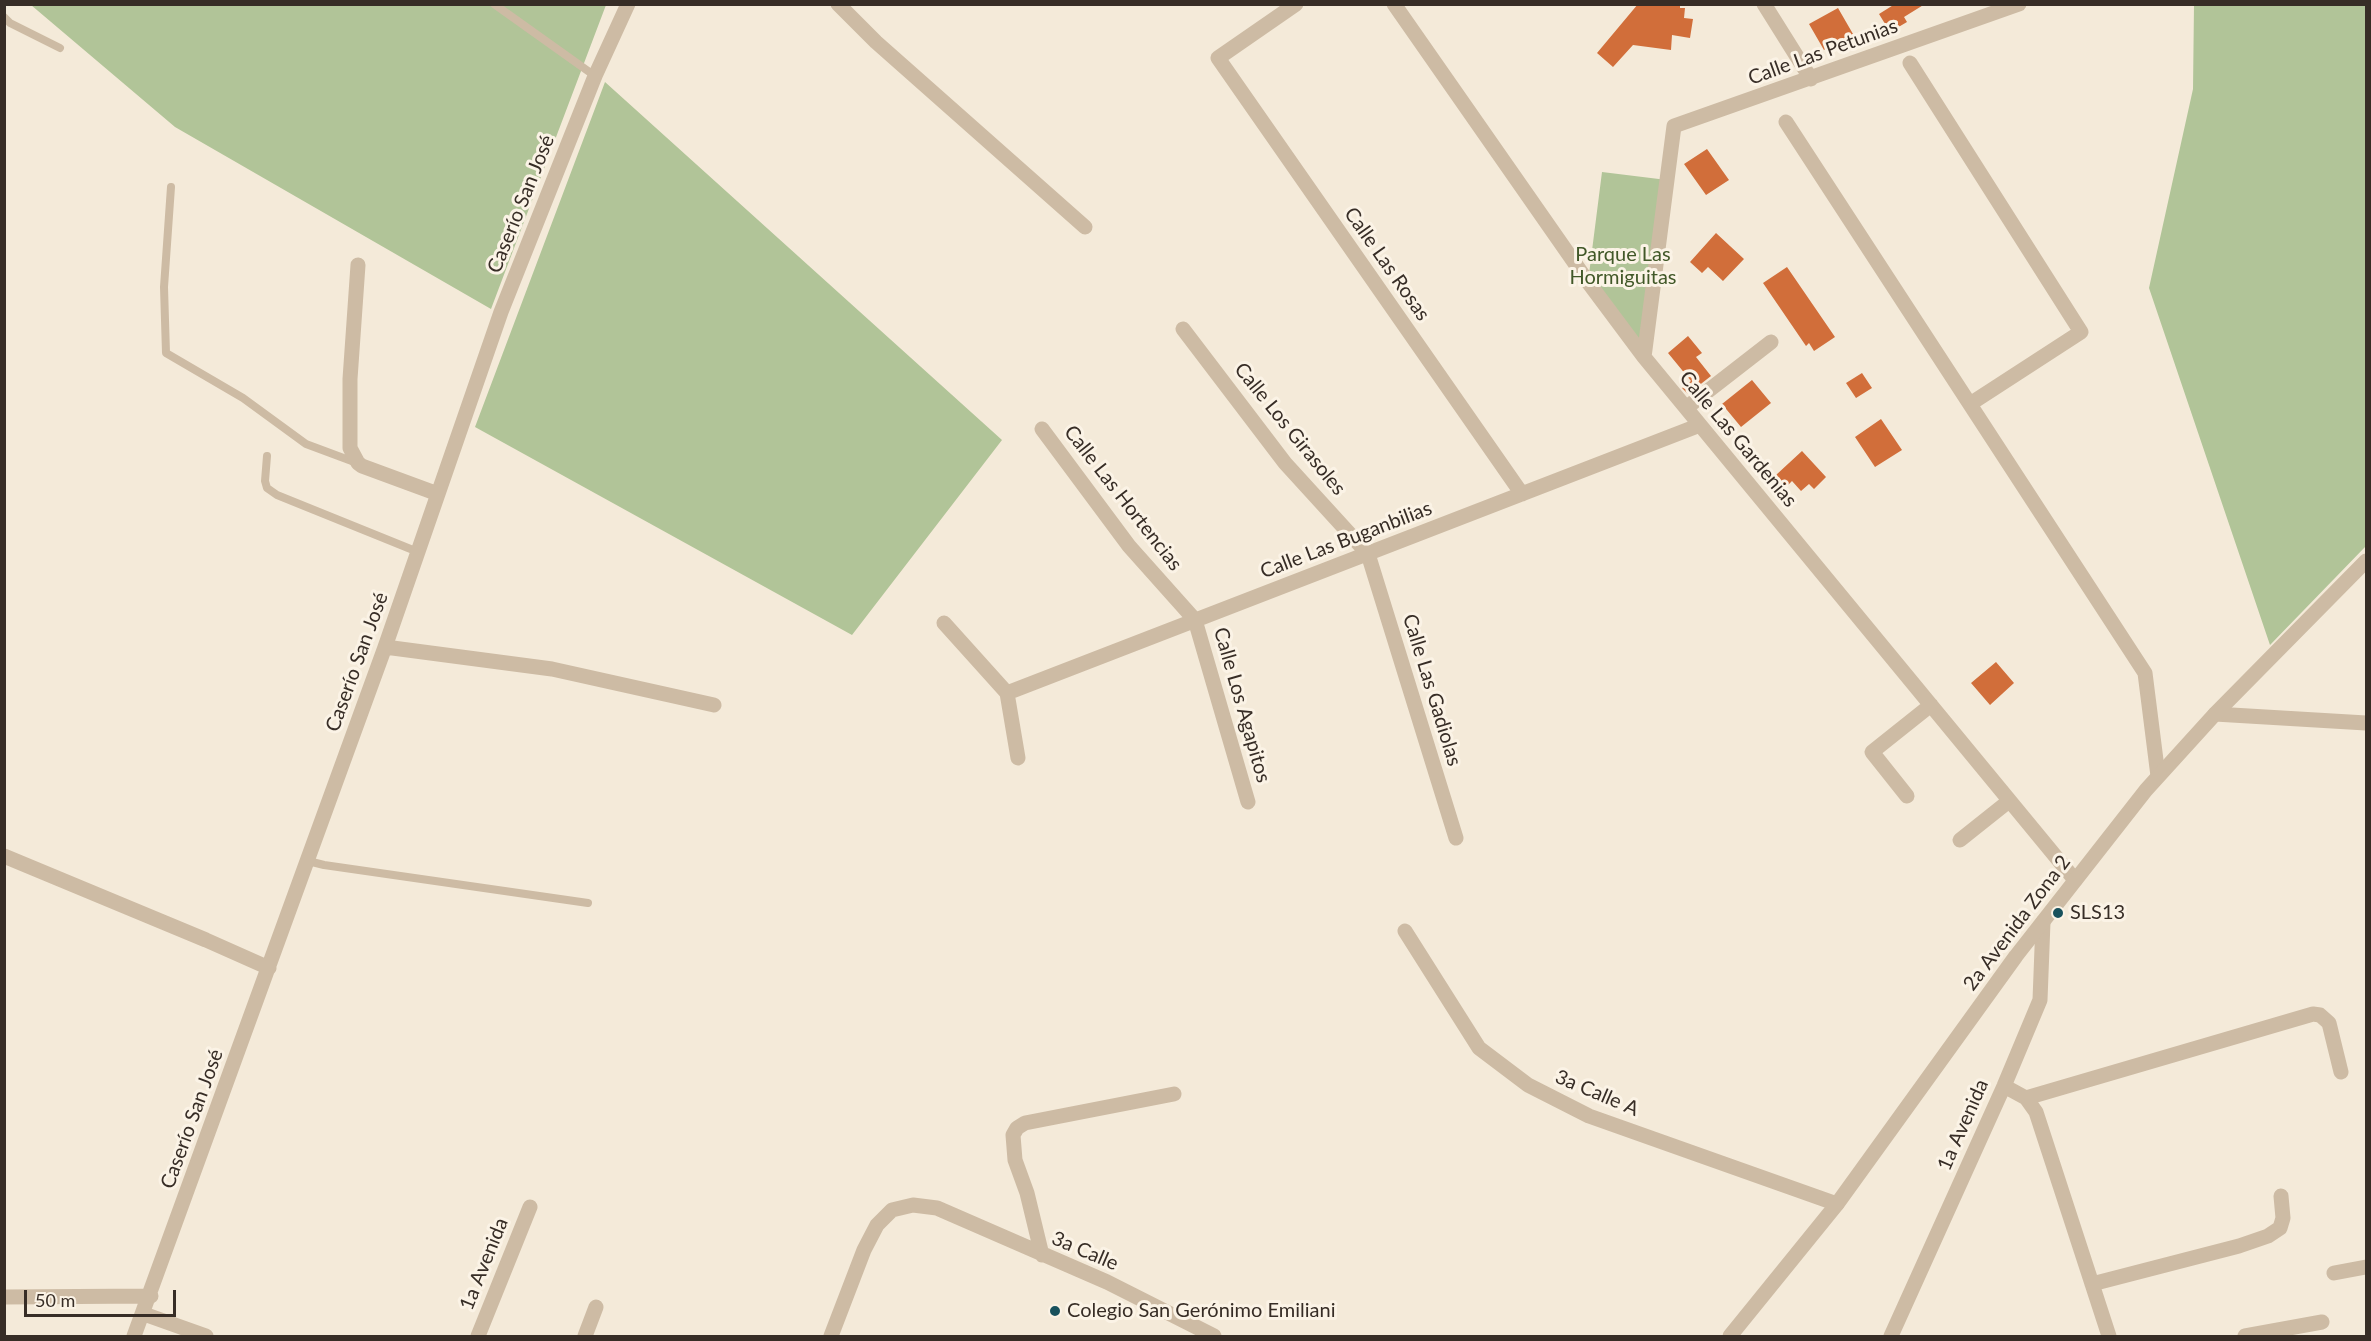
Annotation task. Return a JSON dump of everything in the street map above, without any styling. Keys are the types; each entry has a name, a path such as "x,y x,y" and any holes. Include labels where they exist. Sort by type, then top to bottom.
{"street":[{"name":"Caserío San José","path":"134,1336 151,1296 386,646 501,312 595,75 628,4"},
{"path":"838,4 876,42 1085,226"},
{"name":"Calle Las Rosas","path":"1296,4 1218,58 1522,494"},
{"name":"Calle Las Gardenias","path":"1394,4 1588,282 1644,357 2075,880"},
{"path":"1764,4 1811,79"},
{"path":"1971,4 1980,18"},
{"name":"Calle Las Petunias","path":"1644,357 1674,126 2019,4"},
{"path":"1910,63 2081,332 1970,404"},
{"path":"1786,122 2145,673 2158,776"},
{"path":"358,265 350,402 351,448 358,463 438,494"},
{"name":"Calle Los Girasoles","path":"1183,328 1285,463 1368,554"},
{"path":"1686,408 1771,342"},
{"name":"Calle Las Buganbilias","path":"1007,693 1700,425"},
{"name":"Calle Las Hortencias","path":"1042,429 1129,546 1195,620"},
{"name":"Calle Las Gadiolas","path":"1368,554 1455,838"},
{"name":"2a Avenida Zona 2","path":"1730,1336 1838,1204 2043,922 2158,776 2215,714 2367,561"},
{"name":"Calle Los Agapitos","path":"1195,620 1248,802"},
{"path":"944,623 1007,693 1018,758"},
{"path":"386,646 552,669 714,705"},
{"path":"1907,796 1872,752 1931,705"},
{"path":"2215,714 2367,723"},
{"path":"1960,840 2009,801"},
{"path":"4,856 206,939 269,968"},
{"name":"1a Avenida","path":"1891,1336 2004,1086 2040,1000 2043,922"},
{"name":"3a Calle A","path":"1405,932 1479,1048 1528,1085 1589,1116 1838,1204"},
{"path":"2026,1098 2313,1014 2320,1015 2329,1023 2341,1072"},
{"path":"2004,1086 2026,1098 2036,1112 2109,1336"},
{"path":"1042,1256 1027,1194 1015,1160 1013,1135 1017,1128 1025,1123 1174,1094"},
{"path":"2092,1284 2239,1246 2268,1236 2280,1228 2283,1218 2281,1196"},
{"name":"3a Calle","path":"831,1336 864,1250 877,1225 892,1210 913,1205 937,1208 1042,1256 1107,1282 1214,1336"},
{"name":"1a Avenida","path":"478,1336 530,1207"},
{"path":"2334,1273 2367,1267"},
{"path":"4,1297 151,1296"},
{"path":"585,1336 596,1307"},
{"path":"144,1314 206,1336"},
{"path":"2245,1336 2322,1322"}],"lane":[{"path":"494,4 595,75"},
{"path":"4,18 60,48"},
{"path":"171,187 164,287 166,353 243,398 306,444 358,463"},
{"path":"267,456 265,480 267,488 277,495 418,552"},
{"path":"308,861 588,903"}],"green space":[{"path":"31,5 606,5 491,309 175,127"},
{"path":"2194,5 2366,5 2366,546 2270,645 2149,288 2193,89"},
{"path":"605,82 1002,440 852,635 475,427"},
{"name":"Parque Las Hormiguitas","path":"1602,172 1667,180 1644,357 1588,282"}],"building":[{"path":"1638,4 1680,4 1680,8 1685,8 1684,18 1693,19 1690,38 1672,35 1671,50 1633,45 1613,67 1597,53"},
{"path":"1895,4 1925,4 1904,17 1907,22 1890,32 1879,14"},
{"path":"1838,8 1853,34 1824,50 1809,24"},
{"path":"1707,149 1729,180 1706,195 1684,164"},
{"path":"1716,233 1744,259 1723,281 1708,267 1702,273 1690,262"},
{"path":"1787,267 1835,337 1814,351 1809,343 1806,346 1763,283"},
{"path":"1688,336 1702,353 1696,357 1711,376 1688,394 1682,388 1691,381 1668,353"},
{"path":"1862,373 1872,388 1856,398 1846,383"},
{"path":"1752,380 1771,403 1741,427 1722,404"},
{"path":"1881,419 1902,450 1875,467 1855,437"},
{"path":"1802,451 1826,477 1814,489 1809,484 1801,491 1792,481 1787,486 1776,475"},
{"path":"1996,662 2014,683 1990,705 1971,683"}],"place":[{"name":"SLS13","path":"2058,913"},
{"name":"Colegio San Gerónimo Emiliani","path":"1055,1311"}]}
